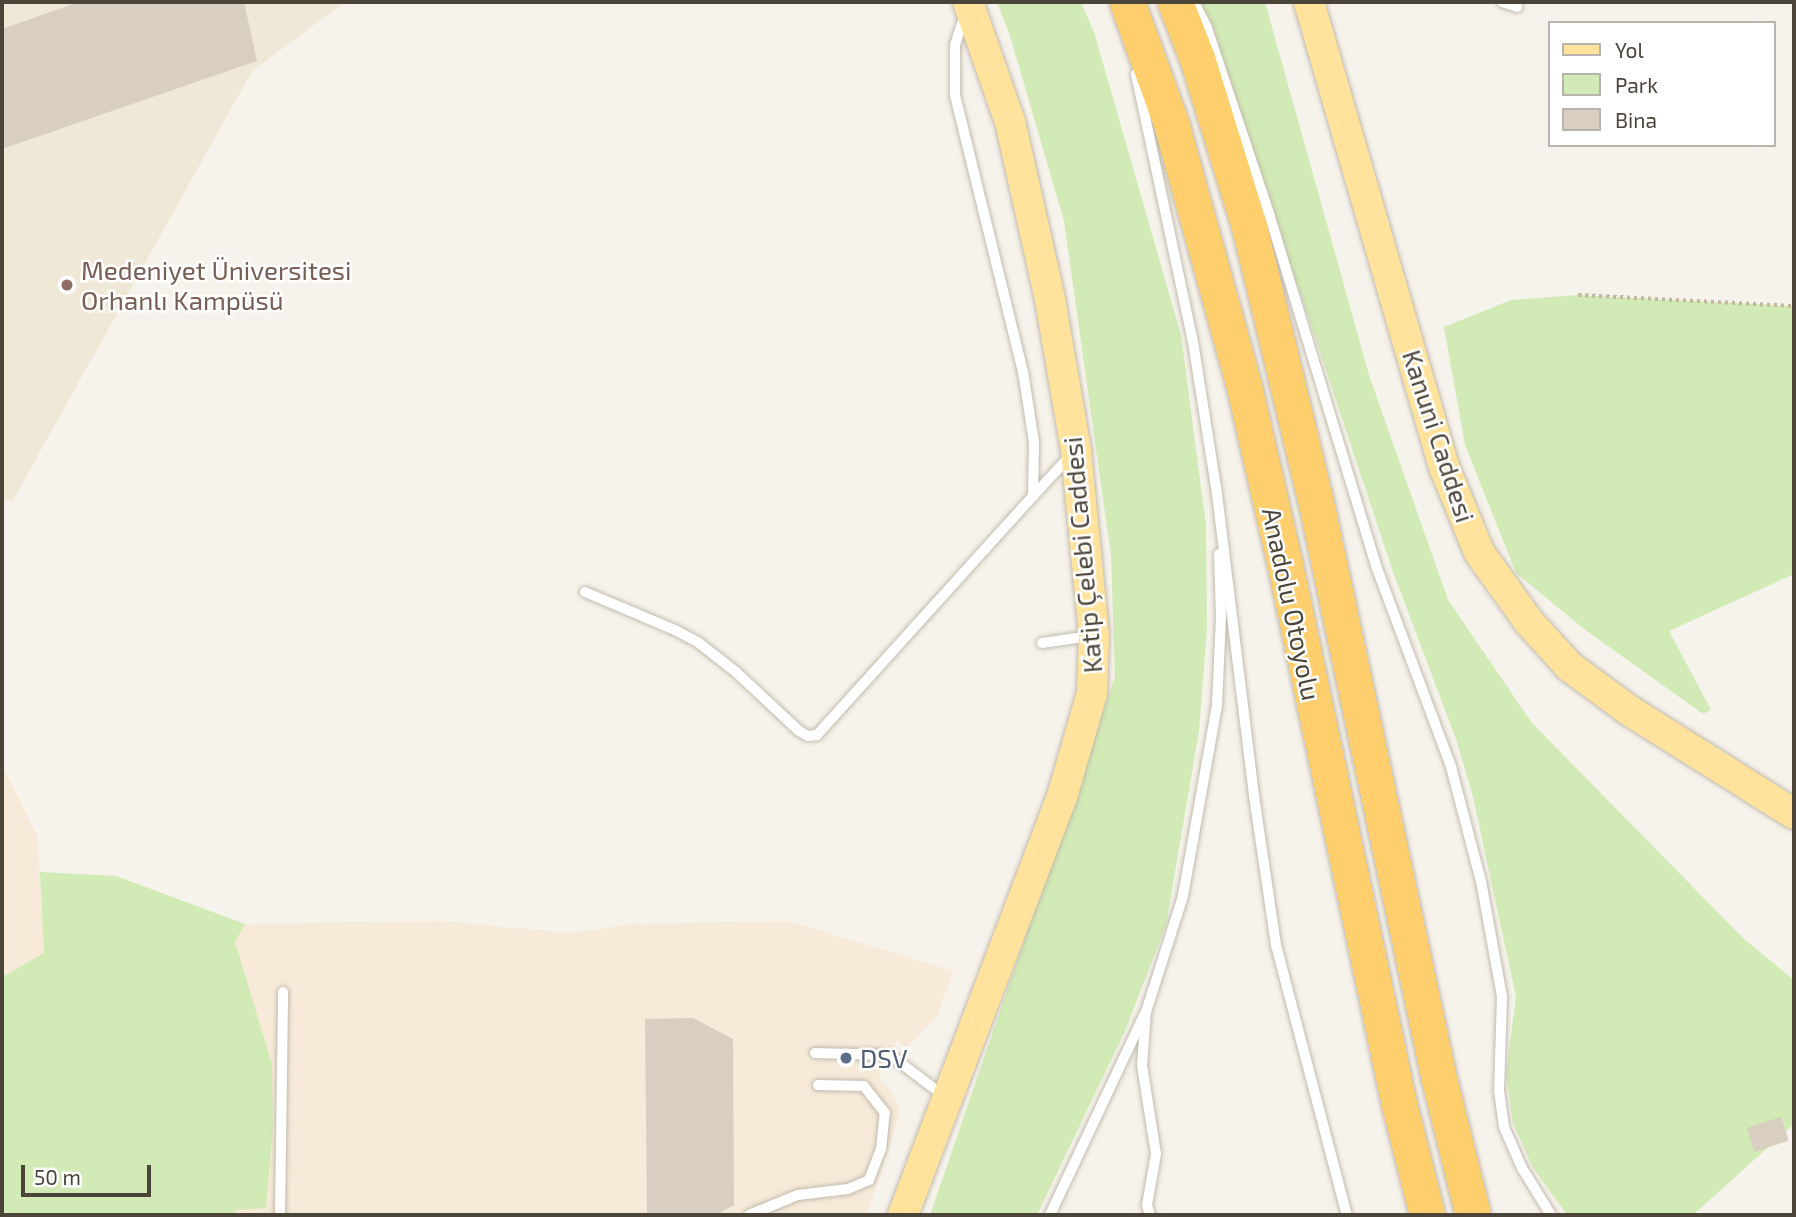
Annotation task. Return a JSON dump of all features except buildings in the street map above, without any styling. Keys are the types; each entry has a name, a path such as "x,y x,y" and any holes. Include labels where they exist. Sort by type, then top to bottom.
{"highway":[{"name":"Anadolu Otoyolu","path":"1127,2 1171,123 1244,387 1285,565 1399,1104 1427,1215"},
{"name":"Anadolu Otoyolu","path":"1175,2 1197,58 1259,264 1316,503 1439,1079 1473,1215"}],"main road":[{"name":"Kanuni Caddesi","path":"1309,2 1445,468 1479,552 1529,622 1570,667 1630,711 1794,814"},
{"name":"Katip Çelebi Caddesi","path":"903,1215 1062,797 1092,693 1094,635 1076,450 1050,299 1010,122 968,3"}],"lane":[{"path":"1119,2 1128,41"},
{"path":"1194,2 1207,28 1268,210 1376,566 1451,767 1481,881 1502,996 1499,1091 1504,1128 1522,1168 1551,1215"},
{"path":"1502,2 1517,6"},
{"path":"968,3 956,45 956,95 1023,372 1034,442 1033,496"},
{"path":"1134,67 1193,342 1217,494 1254,796 1276,945 1347,1215"},
{"path":"585,592 699,643 736,672 799,731 808,736 817,736 1076,450"},
{"path":"1050,1215 1146,1012 1182,896 1217,705 1221,617 1217,494"},
{"path":"1042,643 1094,635"},
{"path":"280,1215 283,992"},
{"path":"1146,1012 1142,1066 1156,1154 1147,1205 1150,1215"},
{"path":"815,1053 890,1055 947,1098"},
{"path":"749,1215 798,1195 848,1189 869,1181 881,1149 885,1113 864,1086 818,1085"}],"path":[{"path":"1578,295 1794,306"}],"shaded area":[{"name":"Medeniyet Üniversitesi Orhanlı Kampüsü","path":"2,2 345,2 252,71 13,500 2,500"},
{"path":"2,764 38,838 44,953 2,977"},
{"path":"440,921 570,933 633,924 788,921 954,971 937,1016 906,1048 897,1040 879,1078 892,1092 900,1113 867,1215 234,1215 272,1064 234,942 245,924"}],"green space":[{"path":"997,2 1081,2 1094,32 1181,335 1206,525 1207,628 1199,731 1166,925 1125,1031 1037,1215 930,1215 1115,676 1111,556 1064,221 1010,36"},
{"path":"1198,2 1265,2 1369,375 1448,600 1532,723 1744,939 1794,980 1794,1124 1693,1215 1567,1215 1533,1168 1513,1123 1506,1073 1516,997 1473,797 1456,739 1393,572 1307,313"},
{"path":"1578,295 1794,306 1794,574 1669,631 1711,710 1703,714 1584,629 1516,573 1465,445 1444,327 1511,300"},
{"path":"40,872 116,876 245,924 235,942 272,1064 273,1126 266,1208 236,1210 234,1215 2,1215 2,977 44,953"}],"place":[{"name":"Medeniyet Üniversitesi Orhanlı Kampüsü","path":"67,285"},
{"name":"DSV","path":"846,1058"}]}
